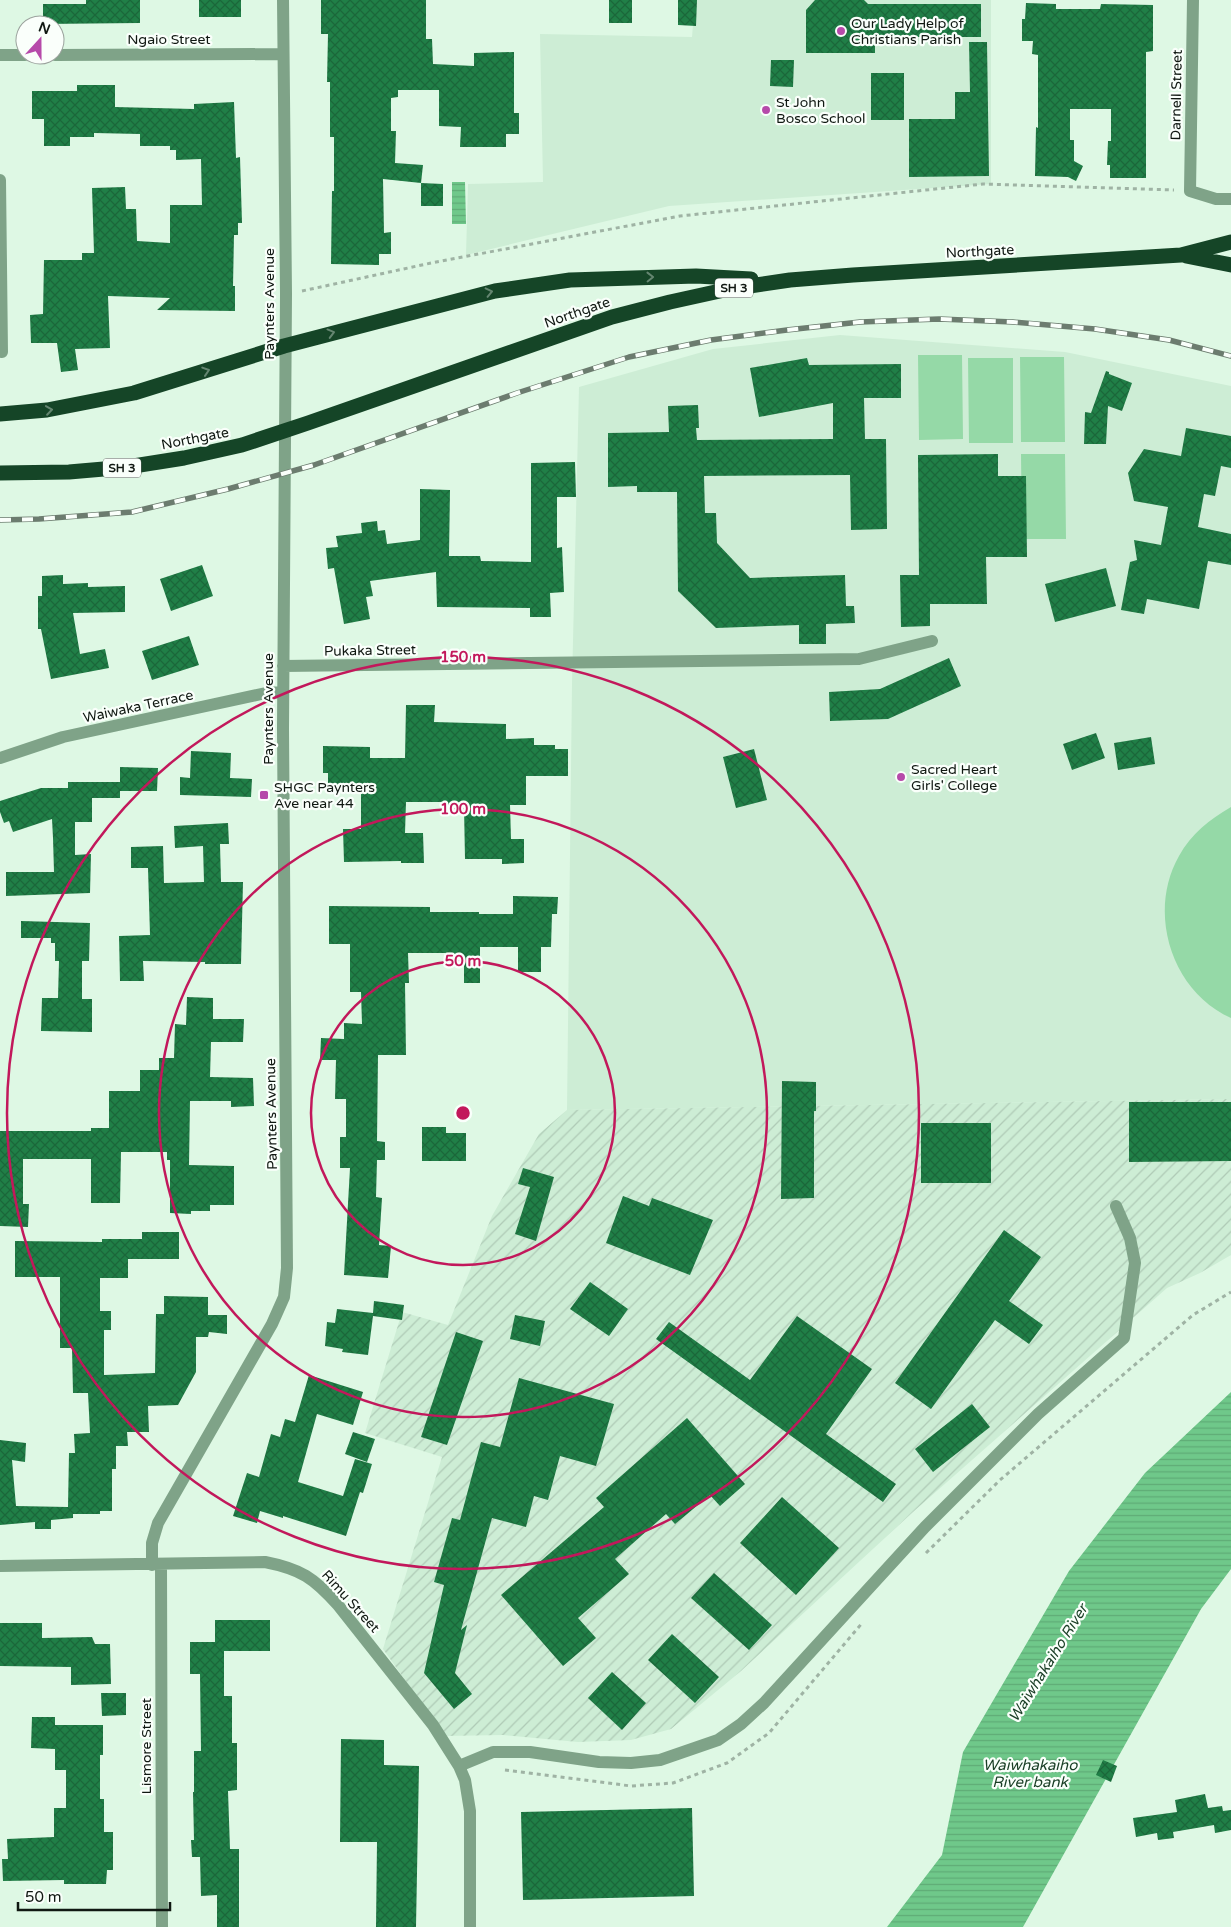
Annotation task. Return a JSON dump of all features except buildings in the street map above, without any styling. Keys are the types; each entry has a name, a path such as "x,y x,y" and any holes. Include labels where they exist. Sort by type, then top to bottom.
{"highway":[{"name":"Northgate","path":"0,473 69,472 127,467 184,458 242,445 308,424 612,317 729,289 790,280 852,275 1181,255 1231,242"},
{"name":"Northgate","path":"1181,255 1231,265"},
{"path":"0,414 47,410 134,393 284,346 449,302 533,284 570,280 696,276 790,280"}],"street":[{"name":"Paynters Avenue","path":"157,1565 152,1543 158,1523 272,1324 284,1297 287,1268 283,692 284,346 286,294 283,0"},
{"name":"Darnell Street","path":"1190,191 1193,0"},
{"name":"Ngaio Street","path":"65,55 283,54"},
{"path":"0,55 15,55"},
{"path":"0,180 2,352"},
{"path":"1190,191 1216,199 1231,199"},
{"name":"Pukaka Street","path":"283,666 858,658 932,641"},
{"name":"Waiwaka Terrace","path":"0,758 64,737 266,693 283,692"},
{"path":"459,1766 493,1752 530,1752 599,1762 631,1764 660,1760 718,1740 741,1724 764,1703 932,1520 1038,1414 1124,1338 1134,1263 1130,1238 1116,1206"},
{"name":"Rimu Street","path":"0,1566 265,1562 287,1567 308,1576 324,1589 338,1605 428,1718 459,1766 465,1780 470,1811 470,1927"},
{"name":"Lismore Street","path":"157,1565 162,1927"}],"path":[{"path":"286,294 431,263 680,216 983,184 1159,188 1190,191"}],"shaded area":[{"name":"St John Bosco School","path":"695,0 991,0 991,184 669,206 466,255 468,184 543,182 540,34 692,37"},
{"name":"Sacred Heart Girls' College","path":"840,335 1065,352 1231,386 1231,1099 567,1110 572,684 579,387 713,349"},
{"path":"918,355 962,355 963,439 919,440"},
{"path":"1020,357 1064,357 1065,442 1021,442"},
{"path":"968,358 1013,358 1013,443 969,443"},
{"path":"1021,454 1065,454 1066,539 1022,539"},
{"path":"1231,807 1231,1018 1210,1006 1193,989 1180,970 1170,948 1166,925 1165,901 1170,878 1184,848 1202,828"},
{"path":"1231,1099 1231,1255 1200,1273 1167,1288 913,1512 741,1671 671,1729 631,1740 578,1742 503,1735 445,1736 383,1649 442,1457 365,1433 402,1312 448,1325 492,1216 539,1134 567,1110"}],"water":[{"path":"452,182 465,182 466,224 452,224"},
{"name":"Waiwhakaiho River bank","path":"1231,1392 1231,1569 1201,1609 1023,1927 887,1927 942,1855 963,1752 1069,1571 1145,1473"}],"railway":[{"path":"0,520 132,512 228,489 314,465 517,393 629,357 711,340 860,322 939,319 1013,322 1095,329 1169,340 1231,356"}],"place":[{"name":"Our Lady Help of Christians Parish","path":"841,31"},
{"name":"St John Bosco School","path":"766,110"},
{"name":"Sacred Heart Girls' College","path":"901,777"},
{"name":"SHGC Paynters Ave near 44","path":"264,795"}],"water label":[{"name":"Waiwhakaiho River","path":"1048,1663"}]}
